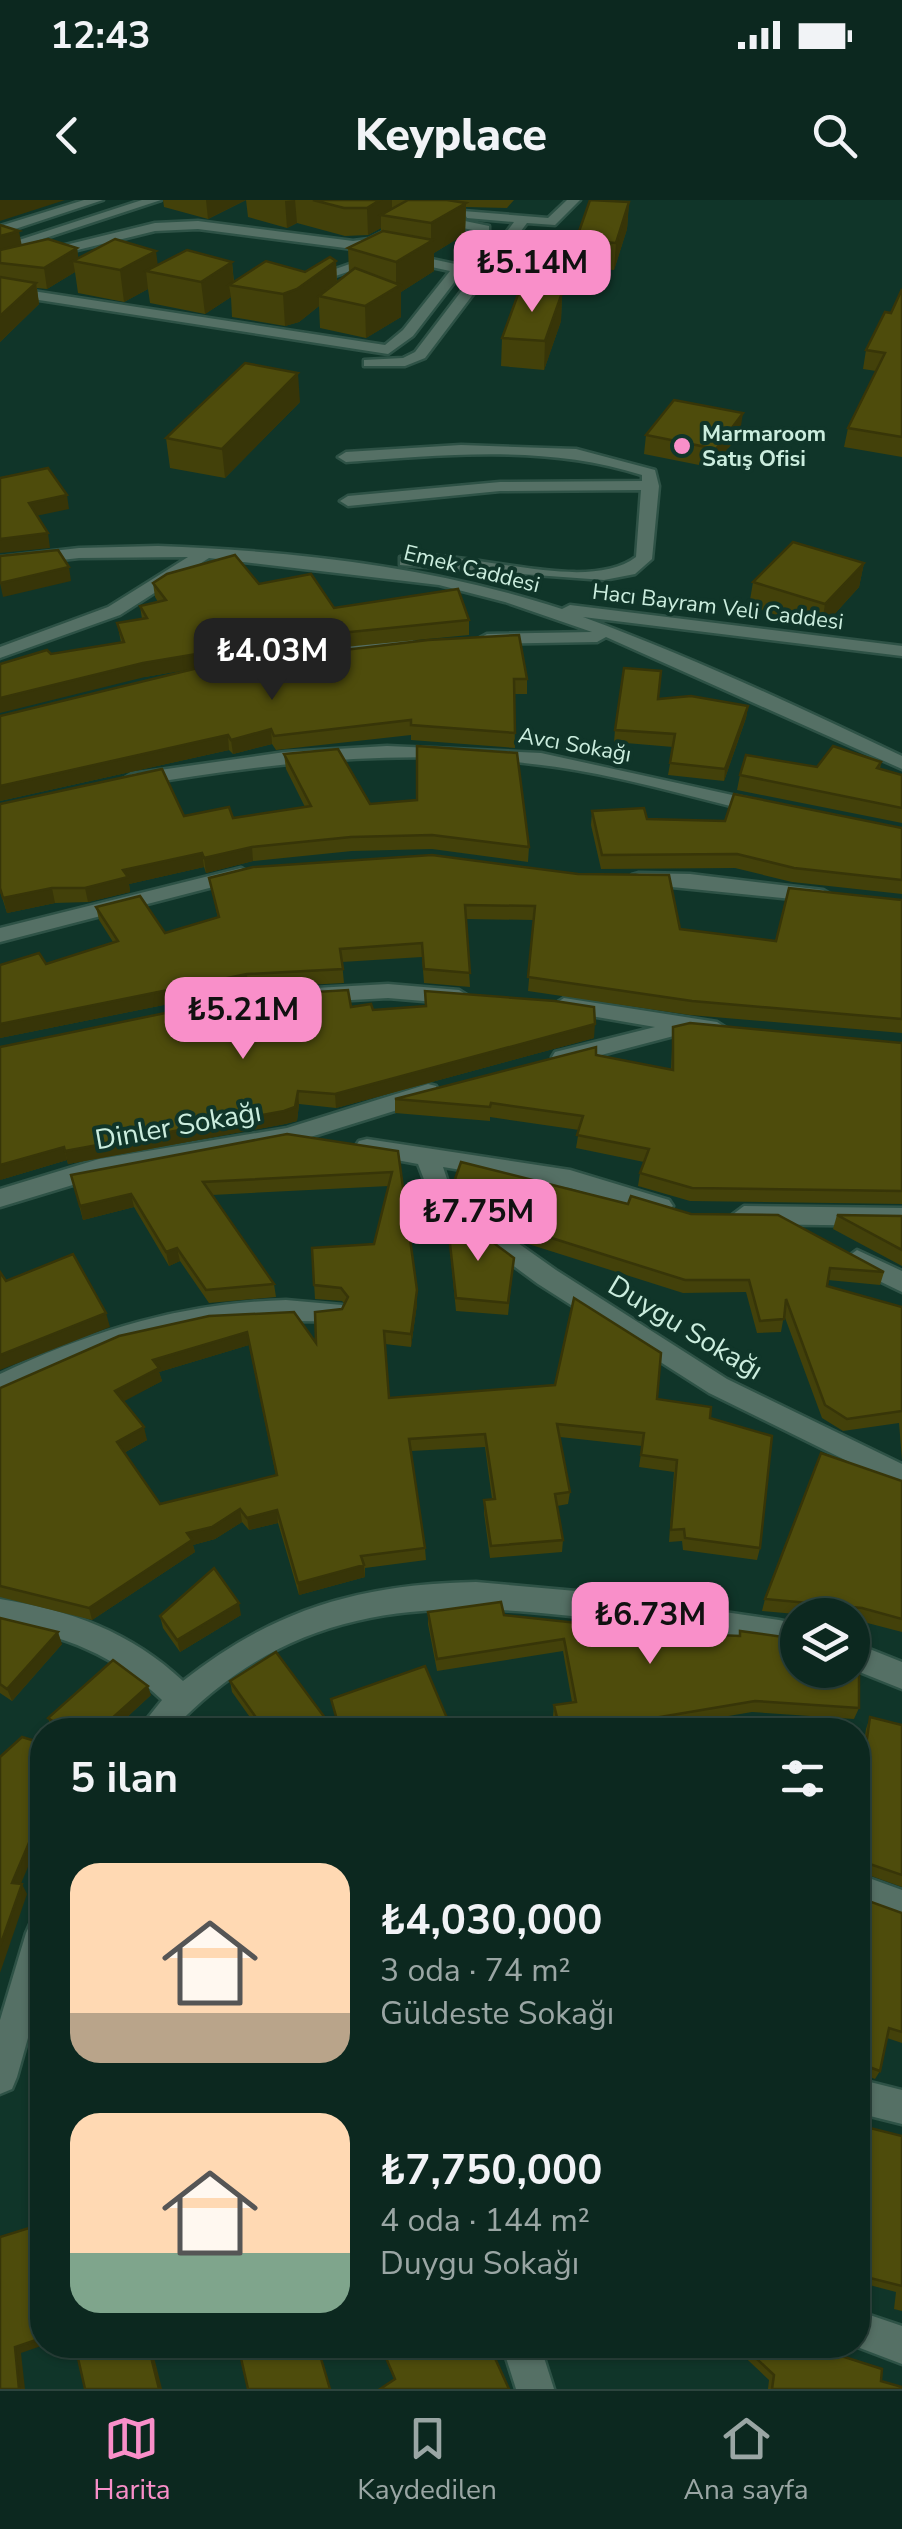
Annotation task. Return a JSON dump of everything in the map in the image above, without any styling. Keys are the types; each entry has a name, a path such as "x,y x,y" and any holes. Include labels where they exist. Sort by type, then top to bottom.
{"street":[{"path":"0,230 98,200"},
{"path":"0,248 155,200"},
{"path":"0,290 388,350 460,270 485,228 421,210 454,205 522,221 552,222 562,218 574,200"},
{"path":"214,227 231,218"},
{"path":"289,238 317,221"},
{"path":"87,319 382,364 405,362 420,355 522,221"},
{"path":"0,265 155,227 214,227 352,245 372,242 403,225"},
{"path":"47,252 100,260"},
{"path":"284,284 337,282 381,255 401,255 460,270"},
{"path":"49,298 84,280"},
{"path":"128,310 156,292"},
{"path":"408,305 427,310"},
{"path":"209,322 222,313"},
{"path":"296,336 310,324"},
{"path":"346,457 507,448 555,450 628,464 650,474 652,486 644,559 641,566 618,574 582,576 419,559 362,568"},
{"path":"348,501 503,484 584,481 652,486"},
{"name":"Emek Caddesi","path":"0,562 82,551 209,551 407,572 529,604 612,636 747,689 902,763"},
{"path":"0,653 114,611 209,551"},
{"name":"Hacı Bayram Veli Caddesi","path":"529,604 902,652"},
{"path":"473,640 612,636"},
{"path":"250,664 321,652 433,641"},
{"name":"Avcı Sokağı","path":"110,784 318,753 396,749 539,759 786,812"},
{"path":"0,935 254,871"},
{"path":"616,878 690,880 839,898"},
{"path":"288,997 388,991 481,998"},
{"path":"537,1002 748,1032"},
{"path":"536,1064 690,1026"},
{"path":"288,1136 448,1086"},
{"name":"Dinler Sokağı","path":"0,1198 98,1168 288,1136 570,1179 689,1214"},
{"name":"Duygu Sokağı","path":"428,1156 443,1202 547,1278 718,1386 902,1477"},
{"path":"725,1214 902,1217"},
{"path":"778,1215 902,1282"},
{"path":"0,1386 93,1344 178,1318 266,1306 333,1312"},
{"path":"165,1718 242,1653 337,1606 372,1599 459,1594 547,1598 780,1634"},
{"path":"0,1612 94,1634 122,1647 182,1700"},
{"path":"870,1663 902,1676"},
{"path":"870,1894 902,1906"},
{"path":"0,2077 30,1975"},
{"path":"870,2099 902,2107"},
{"path":"870,2333 902,2345"},
{"path":"525,2358 535,2389"}],"building":[{"path":"313,200 380,200 367,208 344,208"},
{"path":"408,200 466,203 431,223 381,215"},
{"path":"590,200 629,202 616,243 576,240"},
{"path":"0,225 19,231 0,236"},
{"path":"383,231 433,240 396,262 348,248"},
{"path":"48,239 77,248 44,268 0,263 0,250"},
{"path":"115,239 156,251 120,270 73,261"},
{"path":"187,250 232,262 201,282 146,271"},
{"path":"330,257 336,261 297,289 283,294 229,285 266,261 305,272"},
{"path":"355,268 400,285 365,306 319,296"},
{"path":"0,277 36,283 0,316"},
{"path":"520,289 562,293 545,341 502,338"},
{"path":"902,289 902,437 848,428 885,353 866,350"},
{"path":"245,363 298,373 222,449 166,438"},
{"path":"674,400 743,413 716,449 646,435"},
{"path":"48,468 67,495 29,503 48,533 0,539 0,478"},
{"path":"793,542 864,563 825,604 753,582"},
{"path":"58,550 69,567 0,583 0,556"},
{"path":"235,555 259,584 311,574 334,608 458,589 469,620 291,638 143,663 0,698 0,664 47,650 51,654 124,642 117,623 147,618 140,606 166,600 153,583 167,574"},
{"path":"519,635 527,679 514,679 515,733 411,725 411,720 274,736 271,729 0,786 0,716 202,667 428,640"},
{"path":"624,668 661,671 658,699 691,696 748,706 725,769 670,763 675,734 615,730"},
{"path":"417,746 517,753 529,847 432,835 351,837 252,847 204,858 202,853 123,870 128,877 85,888 52,888 3,898 0,804 162,769 184,816 229,807 233,818 311,806 284,754 338,749 370,804 417,800"},
{"path":"833,746 881,762 877,768 902,775 902,808 740,775 746,755 817,767"},
{"path":"734,794 902,828 902,880 794,868 737,854 602,855 592,811 644,808 647,819 725,821"},
{"path":"432,855 578,874 669,875 680,929 776,941 789,888 902,900 902,1019 692,1001 528,977 535,906 465,905 470,973 424,969 422,943 340,949 343,969 247,974 0,1024 0,965 39,953 46,964 118,941 96,907 140,896 165,933 219,917 209,878 253,867"},
{"path":"348,990 351,1007 371,1004 373,1010 426,1006 425,991 555,1001 594,1007 595,1024 335,1094 298,1091 295,1107 284,1111 65,1151 64,1147 0,1165 0,1047 248,996"},
{"path":"690,1023 902,1043 902,1191 692,1188 640,1173 649,1149 577,1135 583,1116 491,1103 490,1107 395,1099 596,1047 596,1055 673,1070 673,1027"},
{"path":"287,1134 398,1151 417,1290 411,1334 384,1331 389,1398 555,1385 574,1298 661,1353 657,1399 711,1407 710,1418 772,1436 760,1548 685,1538 684,1529 671,1530 677,1460 641,1455 644,1433 557,1424 570,1492 555,1494 563,1540 491,1546 484,1500 495,1499 485,1434 409,1439 425,1548 361,1556 364,1565 298,1583 277,1510 247,1518 240,1509 212,1527 187,1533 192,1540 89,1608 0,1586 0,1388 119,1336 209,1316 294,1312 316,1343 315,1312 342,1309 348,1297 341,1288 314,1285 312,1248 374,1244 392,1172 203,1182 274,1284 206,1290 177,1248 166,1252 131,1194 80,1206 71,1175","holes":["247,1332 277,1475 160,1504 117,1442 144,1427 115,1391 159,1368 153,1360"]},
{"path":"461,1162 628,1204 631,1196 691,1214 778,1215 884,1272 830,1268 827,1286 902,1307 902,1411 847,1419 825,1405 786,1299 784,1319 760,1321 749,1280 685,1280 523,1229 455,1179"},
{"path":"446,1208 514,1258 508,1303 456,1298"},
{"path":"837,1215 902,1216 902,1250"},
{"path":"73,1254 106,1313 0,1355 0,1272 6,1281"},
{"path":"821,1453 902,1481 902,1619 870,1610 870,1598 765,1599"},
{"path":"214,1568 239,1603 177,1640 160,1616"},
{"path":"501,1602 504,1615 670,1633 740,1636 740,1631 780,1637 780,1688 859,1688 859,1708 755,1701 654,1718 557,1718 554,1705 576,1702 564,1639 437,1659 428,1612"},
{"path":"0,1618 58,1632 7,1689 0,1684"},
{"path":"276,1652 325,1718 256,1718 230,1681"},
{"path":"113,1660 148,1686 112,1718 48,1718"},
{"path":"425,1666 447,1718 337,1718 331,1699"},
{"path":"870,1718 902,1725 902,1875 870,1864"},
{"path":"22,1737 30,1739 30,1840 12,1883 22,1884 0,1946 0,1757"},
{"path":"870,1902 902,1913 902,2032 889,2028 880,2071 870,2067"},
{"path":"870,2128 902,2136 902,2286 870,2278"},
{"path":"30,2228 30,2342 15,2347 19,2389 0,2389 0,2237"},
{"path":"78,2358 151,2358 159,2389 85,2389"},
{"path":"241,2358 321,2358 330,2389 248,2389"},
{"path":"386,2358 495,2358 509,2389 380,2389 395,2379"},
{"path":"756,2358 848,2358 882,2369 881,2381 902,2389 772,2389 774,2375"}],"place":[{"name":"Marmaroom Satış Ofisi","path":"682,446"}]}
